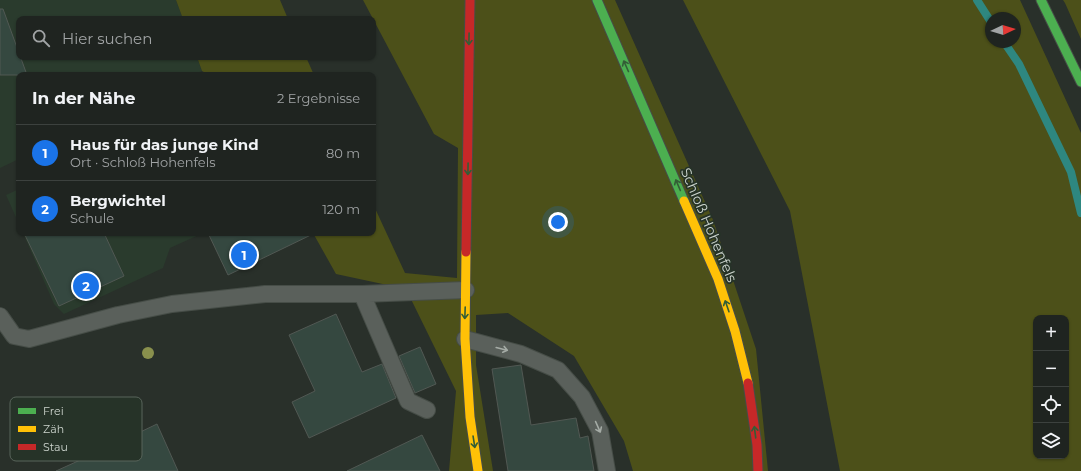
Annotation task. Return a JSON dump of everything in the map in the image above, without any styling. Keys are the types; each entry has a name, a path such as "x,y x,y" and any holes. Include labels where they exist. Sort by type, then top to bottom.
{"street":[{"path":"470,0 464,339 470,417 478,471"},
{"name":"Schloß Hohenfels","path":"597,0 720,286 735,331 749,385 757,445 758,471"},
{"path":"1041,0 1081,82"}],"lane":[{"path":"0,316 14,336 29,339 118,315 172,304 265,294 362,294 466,290"},
{"path":"362,294 408,401 427,410"},
{"path":"464,339 521,354 558,370 582,397 600,431 607,471"}],"shaded area":[{"path":"0,0 176,0 182,16 16,16 16,60 198,60 202,71 16,72 16,160 0,168"},
{"path":"16,190 16,217 6,195"},
{"path":"24,236 196,236 170,248 163,268 64,314 54,304"}],"green space":[{"path":"176,0 280,0 287,16 182,16"},
{"path":"363,0 615,0 713,220 756,349 768,471 633,471 624,441 574,356 508,313 476,315 476,365 493,471 449,471 456,391 406,289 336,274 315,236 376,236 376,210 405,273 457,278 458,148 434,134 376,25 376,16 371,16"},
{"path":"683,0 1020,0 1081,133 1081,471 840,471 790,211"},
{"path":"1063,0 1081,0 1081,39 1065,3"},
{"path":"198,60 307,60 313,72 204,72"}],"building":[{"path":"0,9 3,9 16,45 16,60 22,60 26,72 16,72 16,75 0,75"},
{"path":"25,236 105,236 124,276 59,306"},
{"path":"209,236 309,236 228,275"},
{"path":"336,314 362,372 382,364 396,398 309,438 292,402 315,391 289,335"},
{"path":"420,347 436,384 415,393 399,356"},
{"path":"521,365 531,425 576,418 580,438 588,436 594,471 508,471 492,369"},
{"path":"157,424 178,471 56,471 78,461 142,461 142,431"},
{"path":"422,435 440,471 347,471"}],"waterway":[{"path":"977,0 985,13"},
{"path":"1008,48 1019,64 1071,172 1081,213"}],"traffic: fast":[{"path":"597,0 684,201"},
{"path":"1041,0 1081,82"}],"traffic: slow":[{"path":"684,201 718,279 735,331 748,383"},
{"path":"466,252 465,339 470,417 478,471"}],"traffic: jam":[{"path":"466,252 470,0"},
{"path":"748,383 757,445 758,471"}],"place":[{"name":"Haus für das junge Kind","path":"244,255"},
{"name":"Bergwichtel","path":"86,286"}]}
